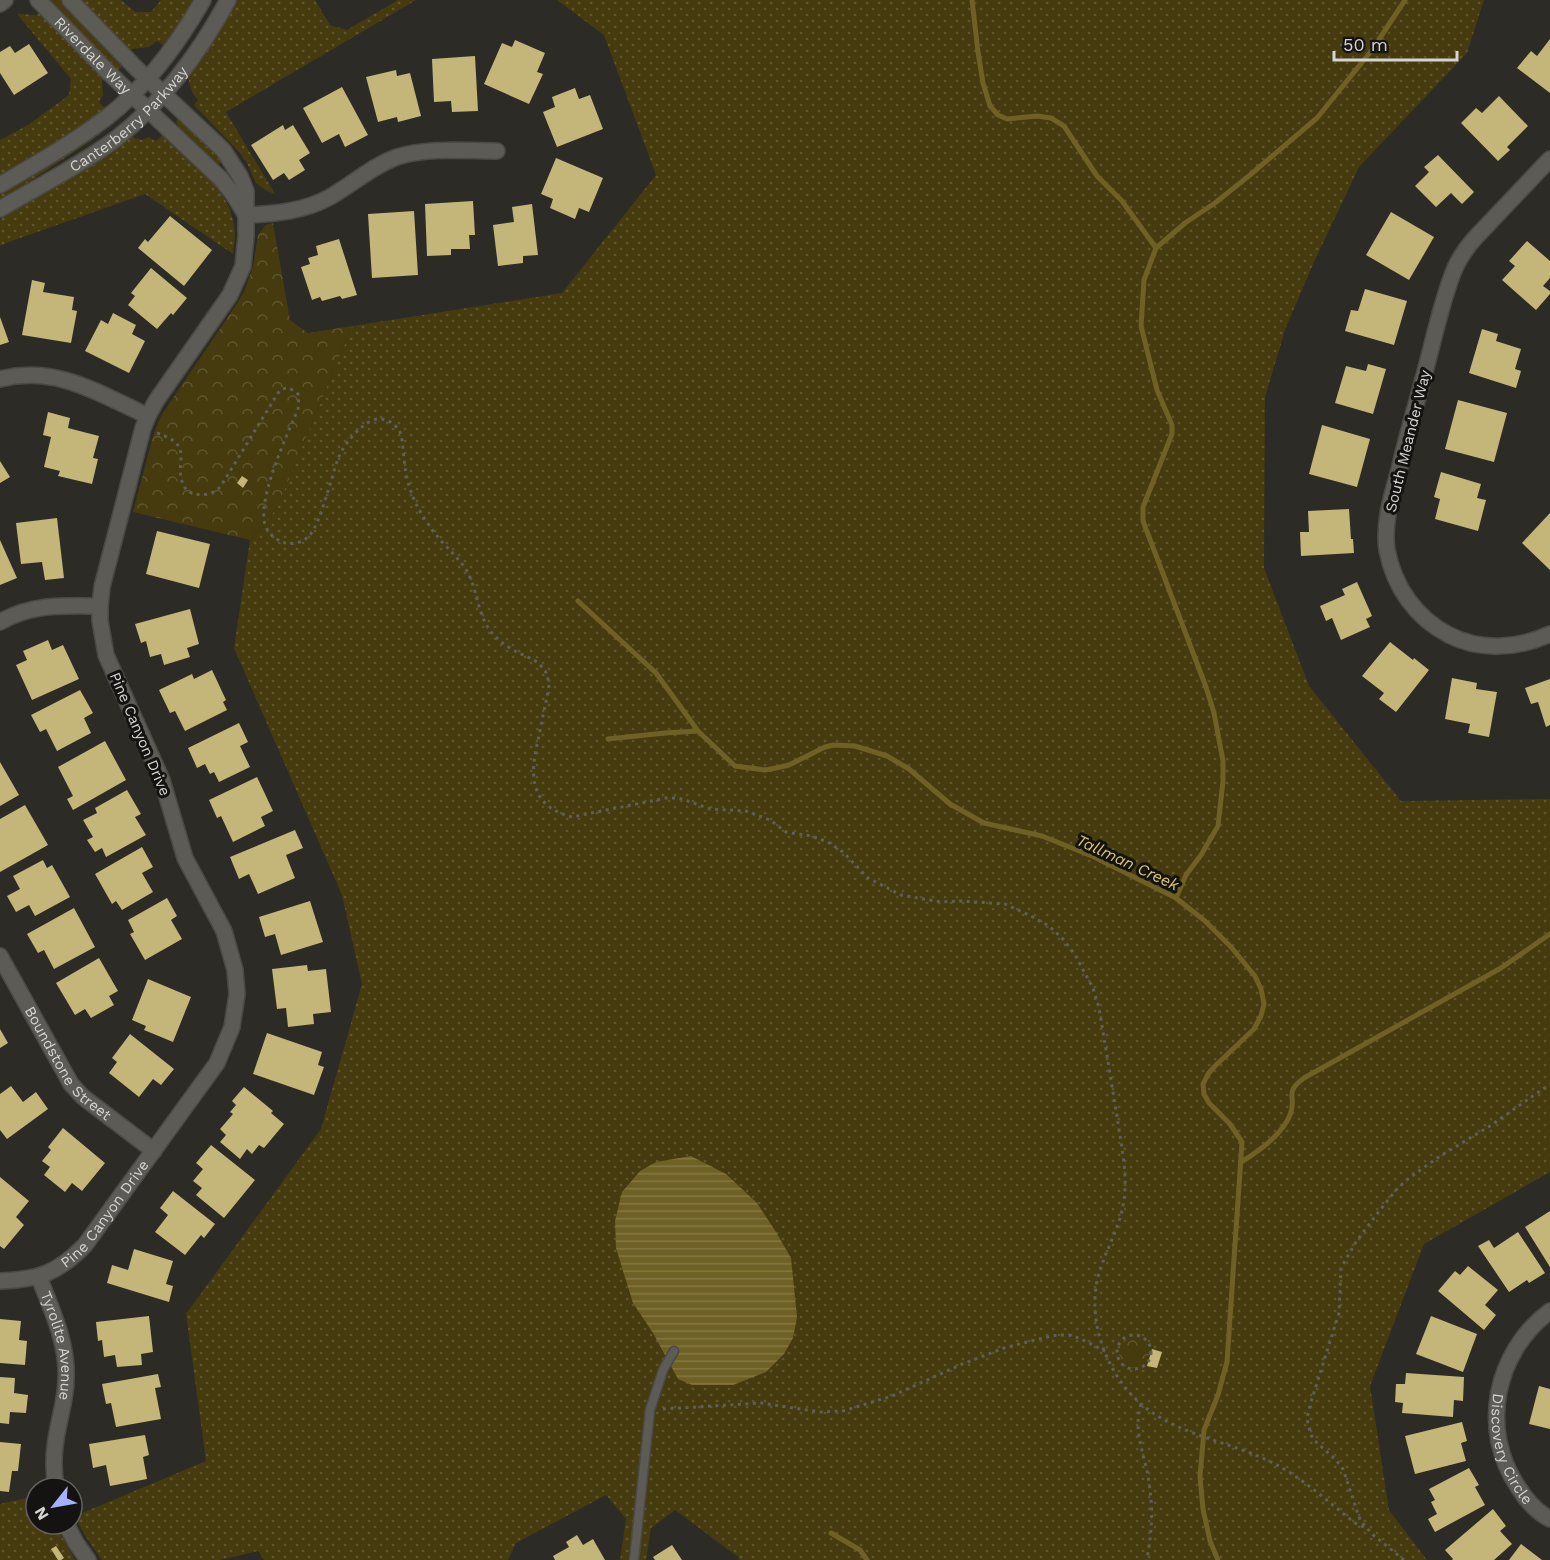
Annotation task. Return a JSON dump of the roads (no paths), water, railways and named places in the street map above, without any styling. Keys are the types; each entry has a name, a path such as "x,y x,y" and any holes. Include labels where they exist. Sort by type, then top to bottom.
{"street":[{"path":"0,4 5,0"},
{"name":"Riverdale Way","path":"38,0 109,73 149,110"},
{"name":"Riverdale Way","path":"70,0 164,94"},
{"name":"Canterberry Parkway","path":"0,185 106,118 147,79 169,52 203,0"},
{"name":"Canterberry Parkway","path":"0,209 100,150 149,110 193,58 228,0"},
{"name":"Pine Canyon Drive","path":"39,1277 67,1262 85,1245 211,1071 222,1053 235,1015 237,985 232,954 224,931 185,858 162,780 109,663 101,628 102,588 143,428 156,401 235,286 243,266 246,191 240,176 218,144 164,94"},
{"path":"149,110 221,179 246,215 287,211 309,206 338,192 383,163 409,154 428,151 498,151"},
{"name":"South Meander Way","path":"1550,159 1475,238 1455,268 1389,508 1386,535 1390,561 1400,587 1417,612 1439,629 1464,641 1493,646 1523,643 1550,634"},
{"path":"0,379 29,374 60,378 74,382 148,416"},
{"path":"0,622 18,613 39,607 100,606"},
{"name":"Boundstone Street","path":"0,956 71,1084 83,1097 154,1151"},
{"path":"0,1281 39,1277"},
{"name":"Tyrolite Avenue","path":"39,1277 60,1334 66,1364 66,1389 54,1452 54,1476"},
{"name":"Discovery Circle","path":"1550,1311 1537,1321 1514,1350 1501,1381 1496,1416 1506,1466 1526,1499 1550,1519"},
{"path":"72,1536 88,1560"}],"lane":[{"path":"634,1560 650,1410 663,1371 674,1351"}],"waterway":[{"path":"972,0 983,83 990,106 998,115 1007,119 1037,116 1051,118 1064,126 1097,176 1122,201 1156,248 1144,280 1141,326 1157,390 1172,425 1172,434 1143,507 1143,521 1206,687 1214,713 1223,761 1218,826 1186,875 1176,898"},
{"path":"1156,248 1185,223 1250,175 1317,118 1372,50 1405,0"},
{"name":"Tallman Creek","path":"578,601 656,673 698,731 735,766 765,770 776,768 789,765 825,747 834,745 855,746 887,756 909,769 950,804 984,823 1042,836 1092,856 1176,898 1205,921 1255,976 1264,1004 1261,1016 1254,1029 1214,1067 1203,1084 1204,1094 1209,1103 1230,1124 1242,1142 1227,1362 1218,1395 1204,1430 1200,1477 1203,1509 1210,1541 1218,1560"},
{"path":"608,739 698,731"},
{"path":"1241,1162 1263,1147 1283,1127 1291,1112 1292,1091 1304,1078 1501,968 1550,934"},
{"path":"831,1533 860,1550 867,1560"}]}
